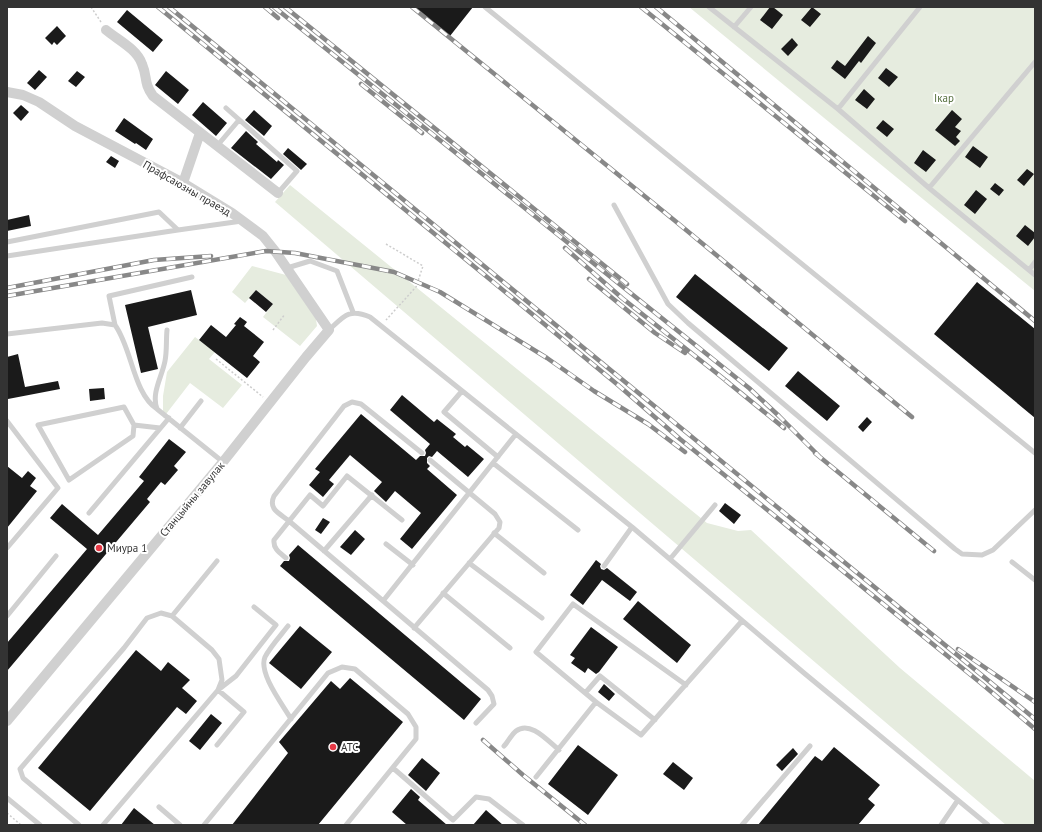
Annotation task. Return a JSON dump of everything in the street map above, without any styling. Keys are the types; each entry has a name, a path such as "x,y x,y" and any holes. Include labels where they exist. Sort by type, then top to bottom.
{"street":[{"path":"106,30 137,54 145,70 147,88 153,96 278,193"},
{"name":"Прафсаюзны праезд","path":"7,92 23,95 39,102 75,126 202,194 243,221 263,236 287,268 329,330"},
{"path":"183,183 200,132"},
{"name":"Станцыйны завулак","path":"7,722 223,462 329,330"}],"lane":[{"path":"485,7 1035,453"},
{"path":"709,7 838,109 928,188 1035,275"},
{"path":"734,27 751,7"},
{"path":"838,109 920,7"},
{"path":"928,188 1035,62"},
{"path":"226,108 297,171 278,193"},
{"path":"217,146 239,120"},
{"path":"614,205 668,304 688,323 962,554 982,555 993,550 1035,510"},
{"path":"7,242 159,212 178,230"},
{"path":"7,256 243,221"},
{"path":"287,268 310,261 337,271 353,312"},
{"path":"1029,270 1035,262"},
{"path":"192,277 109,296 114,325 120,333 135,373 151,406 169,418 223,462"},
{"path":"329,330 342,317 353,312 361,313 370,317 632,527 742,621 988,825"},
{"path":"7,334 102,322 114,325"},
{"path":"157,410 155,404 157,385 165,362 167,330"},
{"path":"462,391 444,412 498,457"},
{"path":"180,428 201,401"},
{"path":"422,453 361,404 352,402 344,406 274,496 271,502 272,507 488,690 492,696 494,704 476,723"},
{"path":"124,407 134,425 133,436 69,480 38,426 124,407"},
{"path":"89,513 169,418"},
{"path":"7,422 58,488 7,548"},
{"path":"134,425 160,428"},
{"path":"383,601 516,434"},
{"path":"414,628 499,528 500,522 495,514 430,460"},
{"path":"493,463 578,530"},
{"path":"286,558 276,549 273,544 274,540 310,495 323,506 347,476 402,520"},
{"path":"324,551 372,495"},
{"path":"670,559 715,505"},
{"path":"604,566 632,527"},
{"path":"494,533 544,573"},
{"path":"386,544 413,564"},
{"path":"7,616 56,556"},
{"path":"172,616 217,561"},
{"path":"1012,562 1035,580"},
{"path":"469,563 542,618"},
{"path":"443,593 510,648"},
{"path":"686,685 575,602 536,652 586,692 596,702 641,735 655,720 686,685 742,621"},
{"path":"103,825 218,690 236,676 276,624 254,607"},
{"path":"79,825 23,778 20,769 124,648 147,618 161,613 172,616 212,650 218,658 222,680 218,690"},
{"path":"288,626 266,656 263,665 266,676 291,719"},
{"path":"204,825 328,672 342,667 354,669 408,714 416,727 416,739 346,825"},
{"path":"586,692 600,676 655,720"},
{"path":"217,745 244,712 218,690"},
{"path":"536,777 596,702"},
{"path":"504,746 516,731 525,727 532,729 559,750"},
{"path":"742,825 810,746"},
{"path":"392,768 453,820 476,797 489,799 523,825"},
{"path":"7,798 40,825"},
{"path":"941,825 958,800"},
{"path":"159,807 180,825"}],"path":[{"path":"91,7 106,30"},
{"path":"380,325 416,287 423,266 386,244"},
{"path":"273,330 285,314"},
{"path":"216,359 270,402"},
{"path":"7,813 21,825"}],"green space":[{"name":"Ікар","path":"689,7 1035,7 1035,291"},
{"path":"290,185 707,523 738,531 751,530 900,668 1035,781 1035,825 1006,825 275,202"},
{"path":"252,266 286,275 316,319 317,326 300,346 263,317 273,304 256,290 245,303 232,292"},
{"path":"195,337 215,352 209,359 242,385 223,408 190,383 163,418 163,396 167,372"}],"building":[{"path":"414,7 473,7 450,36"},
{"path":"770,7 773,7 783,15 772,29 760,20"},
{"path":"812,7 821,14 810,27 801,20"},
{"path":"127,10 163,40 153,52 117,22"},
{"path":"57,26 66,36 57,45 54,42 52,45 45,38"},
{"path":"868,36 876,43 861,63 859,61 845,79 831,68 837,60 845,66"},
{"path":"792,38 798,45 788,56 781,49"},
{"path":"886,68 898,77 889,87 878,78"},
{"path":"39,70 47,77 35,90 27,83"},
{"path":"77,71 85,77 76,87 68,81"},
{"path":"166,71 189,90 178,104 155,85"},
{"path":"864,89 875,99 867,109 855,100"},
{"path":"203,102 227,123 216,136 192,115"},
{"path":"21,105 29,112 21,121 13,113"},
{"path":"254,110 272,126 264,136 245,120"},
{"path":"952,110 962,119 955,127 961,131 956,137 960,141 955,146 935,130"},
{"path":"124,118 153,139 146,150 115,131"},
{"path":"883,120 894,129 887,137 876,128"},
{"path":"246,131 258,142 256,144 277,162 278,160 284,165 271,179 231,148"},
{"path":"973,146 988,157 980,168 965,157"},
{"path":"288,148 307,164 301,170 283,154"},
{"path":"923,150 936,160 926,172 914,163"},
{"path":"111,156 119,161 115,168 106,162"},
{"path":"1027,169 1034,174 1024,186 1017,180"},
{"path":"995,183 1004,190 999,196 990,189"},
{"path":"976,190 987,199 975,214 964,205"},
{"path":"29,215 31,226 7,231 7,220"},
{"path":"1025,225 1035,233 1035,237 1028,246 1016,236"},
{"path":"695,274 788,348 769,371 676,297"},
{"path":"977,282 1035,329 1035,418 934,334"},
{"path":"191,290 197,315 148,327 158,369 141,373 125,305"},
{"path":"256,290 273,304 266,312 249,298"},
{"path":"240,317 247,322 244,326 264,342 253,356 260,362 247,378 199,340 211,325 226,337 236,325 234,324"},
{"path":"18,354 25,387 58,381 60,389 8,399 7,357"},
{"path":"798,371 840,406 827,421 785,386"},
{"path":"104,388 105,399 90,401 89,389"},
{"path":"402,395 434,422 437,419 456,434 453,437 465,447 467,445 484,459 468,477 437,451 432,457 429,456 427,458 427,463 430,466 427,469 457,495 412,549 400,539 421,513 395,491 386,502 374,491 382,482 350,455 329,480 334,484 323,497 309,485 320,472 315,469 361,414 416,460 420,456 425,456 425,450 430,444 390,410"},
{"path":"867,417 872,422 863,432 858,427"},
{"path":"169,439 186,452 174,466 178,470 165,485 161,482 147,499 150,502 7,671 7,643 87,549 50,518 62,504 98,535 144,481 139,477"},
{"path":"7,466 22,478 28,471 36,478 30,486 37,491 7,528"},
{"path":"725,503 741,515 734,524 719,511"},
{"path":"323,518 330,522 321,534 315,530"},
{"path":"355,530 365,539 351,555 340,547"},
{"path":"298,545 481,699 464,720 280,566 284,561 289,561 289,555"},
{"path":"596,560 601,564 601,569 604,570 607,568 637,592 630,601 602,580 583,605 570,595"},
{"path":"638,601 691,645 677,663 623,619"},
{"path":"300,626 332,652 301,689 269,663"},
{"path":"591,627 618,647 596,674 588,668 585,673 571,663 575,658 570,655"},
{"path":"136,650 161,671 168,662 190,680 182,688 197,701 186,714 177,707 90,811 38,768"},
{"name":"АТС","path":"350,678 403,722 318,825 232,825 288,753 279,742 331,681 340,689"},
{"path":"604,684 615,694 609,701 598,692"},
{"path":"211,714 222,723 200,750 189,741"},
{"path":"578,745 618,775 588,815 548,784"},
{"path":"834,747 880,785 868,799 875,805 858,825 758,825 815,756 822,761"},
{"path":"793,748 798,754 782,771 776,765"},
{"path":"422,758 440,773 426,791 408,775"},
{"path":"673,762 693,778 684,790 663,774"},
{"path":"411,789 420,797 418,800 447,825 407,825 392,812"},
{"path":"134,808 155,825 121,825"},
{"path":"486,810 503,825 473,825"}],"railway":[{"path":"158,7 618,385 680,439 982,684 1035,729"},
{"path":"169,7 1035,719"},
{"path":"265,7 278,18"},
{"path":"274,7 749,388 819,456"},
{"path":"285,7 627,284"},
{"path":"412,7 674,220 912,417"},
{"path":"641,7 905,221"},
{"path":"656,7 1035,321"},
{"path":"361,84 422,133"},
{"path":"565,248 622,298 729,383"},
{"path":"7,296 266,251 295,253 394,272 440,292 547,358 594,391 648,424 685,452"},
{"path":"7,288 154,260 211,256"},
{"path":"589,279 655,333 685,353"},
{"path":"725,380 784,428"},
{"path":"815,453 934,551"},
{"path":"958,649 1035,702"},
{"path":"483,740 523,775 585,825"}],"place":[{"name":"Миура 1","path":"99,548"},
{"name":"АТС","path":"333,747"}]}
